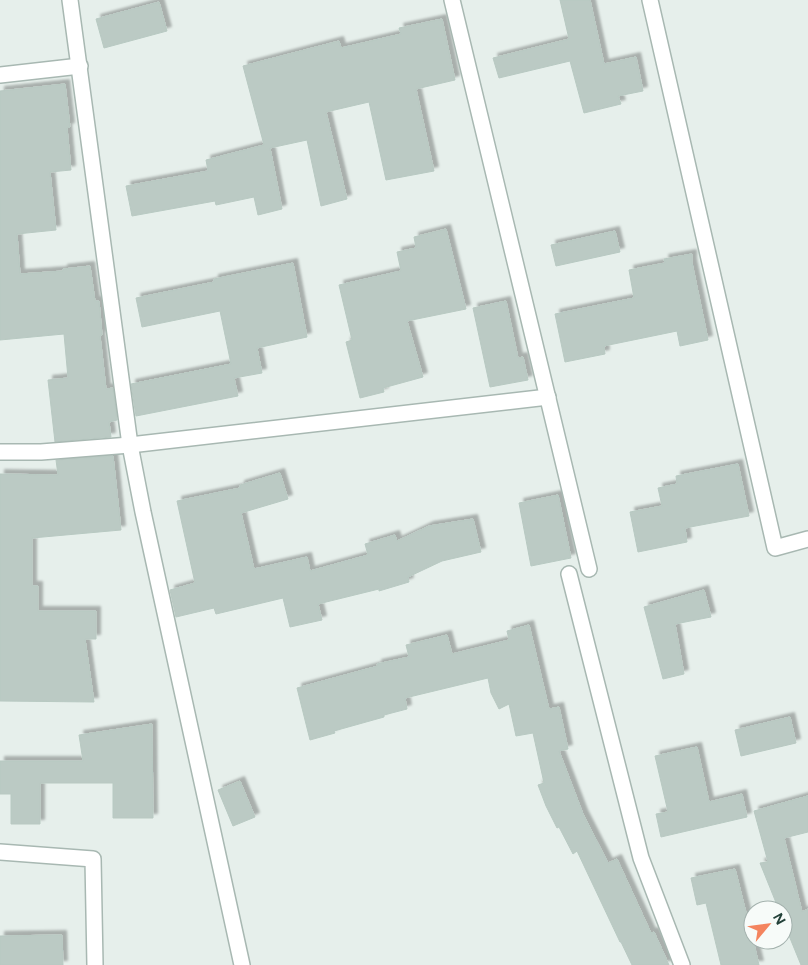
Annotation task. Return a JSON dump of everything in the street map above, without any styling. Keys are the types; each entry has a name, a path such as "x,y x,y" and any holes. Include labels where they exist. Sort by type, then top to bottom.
{"street":[{"path":"70,0 130,445 242,965"},
{"path":"452,0 589,569"},
{"path":"650,0 775,548 808,539"},
{"path":"0,75 80,66"},
{"path":"0,452 41,452 130,445 548,398"},
{"path":"569,574 641,858 682,965"},
{"path":"0,852 93,859 95,965"}],"building":[{"path":"560,0 590,0 604,64 636,57 643,91 618,96 621,104 584,113 570,61 499,78 493,58 569,39"},
{"path":"159,2 167,31 104,48 96,19"},
{"path":"442,19 455,80 416,89 434,171 386,180 369,102 326,112 347,199 321,206 307,140 270,148 282,209 258,215 254,197 216,205 215,201 132,216 126,186 208,171 206,160 264,145 243,66 339,41 341,48 401,34 399,28"},
{"path":"65,84 70,127 67,128 71,170 50,172 56,230 17,234 20,274 63,271 63,269 90,266 95,301 99,301 102,335 100,336 106,389 113,388 117,420 109,422 111,437 55,442 48,380 68,378 64,334 0,340 0,91"},
{"path":"446,229 466,309 407,321 423,377 383,388 384,392 360,398 346,342 352,340 339,285 401,271 397,252 416,248 414,237"},
{"path":"615,231 620,252 556,266 551,245"},
{"path":"692,254 692,263 708,340 680,346 677,331 604,346 605,354 565,362 555,314 634,298 629,270 665,263 664,259"},
{"path":"293,263 307,337 257,348 262,373 234,378 238,396 136,416 131,384 231,364 220,311 142,327 136,298 214,282 214,279"},
{"path":"506,301 518,358 523,357 528,380 490,387 473,308"},
{"path":"113,456 121,530 32,538 32,586 38,586 38,611 96,611 96,639 85,639 94,702 0,701 0,474 58,475 56,460"},
{"path":"738,464 749,516 685,528 687,542 638,552 630,512 662,506 658,488 677,484 676,476"},
{"path":"280,473 288,499 241,513 254,569 307,557 310,571 368,555 365,544 395,535 397,541 429,526 473,519 481,552 442,561 408,577 409,582 379,591 379,589 318,604 322,620 290,627 283,598 216,614 214,608 176,617 170,590 195,583 177,501 240,488 240,485"},
{"path":"558,495 571,558 531,566 519,503"},
{"path":"704,590 711,617 675,624 684,674 663,679 644,607"},
{"path":"529,625 549,709 559,707 568,749 559,751 583,814 608,863 617,859 651,933 654,932 669,965 632,965 577,851 573,854 546,806 538,785 544,783 533,733 516,736 509,704 499,709 491,693 488,678 405,698 407,709 310,740 297,688 378,666 377,664 409,657 406,645 447,635 452,654 509,640 507,631"},
{"path":"790,717 796,743 741,756 735,730"},
{"path":"152,724 153,818 113,818 113,783 40,783 40,824 11,824 11,794 0,794 0,761 83,761 79,735"},
{"path":"697,747 709,802 742,794 747,817 661,837 656,814 668,812 655,756"},
{"path":"240,781 255,817 233,826 218,790"},
{"path":"808,796 808,832 784,838 802,912 808,909 808,965 801,965 793,945 793,900 775,900 760,863 768,862 754,811"},
{"path":"735,869 743,901 743,950 755,950 759,965 721,965 706,903 697,905 691,878"},
{"path":"62,935 63,965 0,965 0,936"}]}
